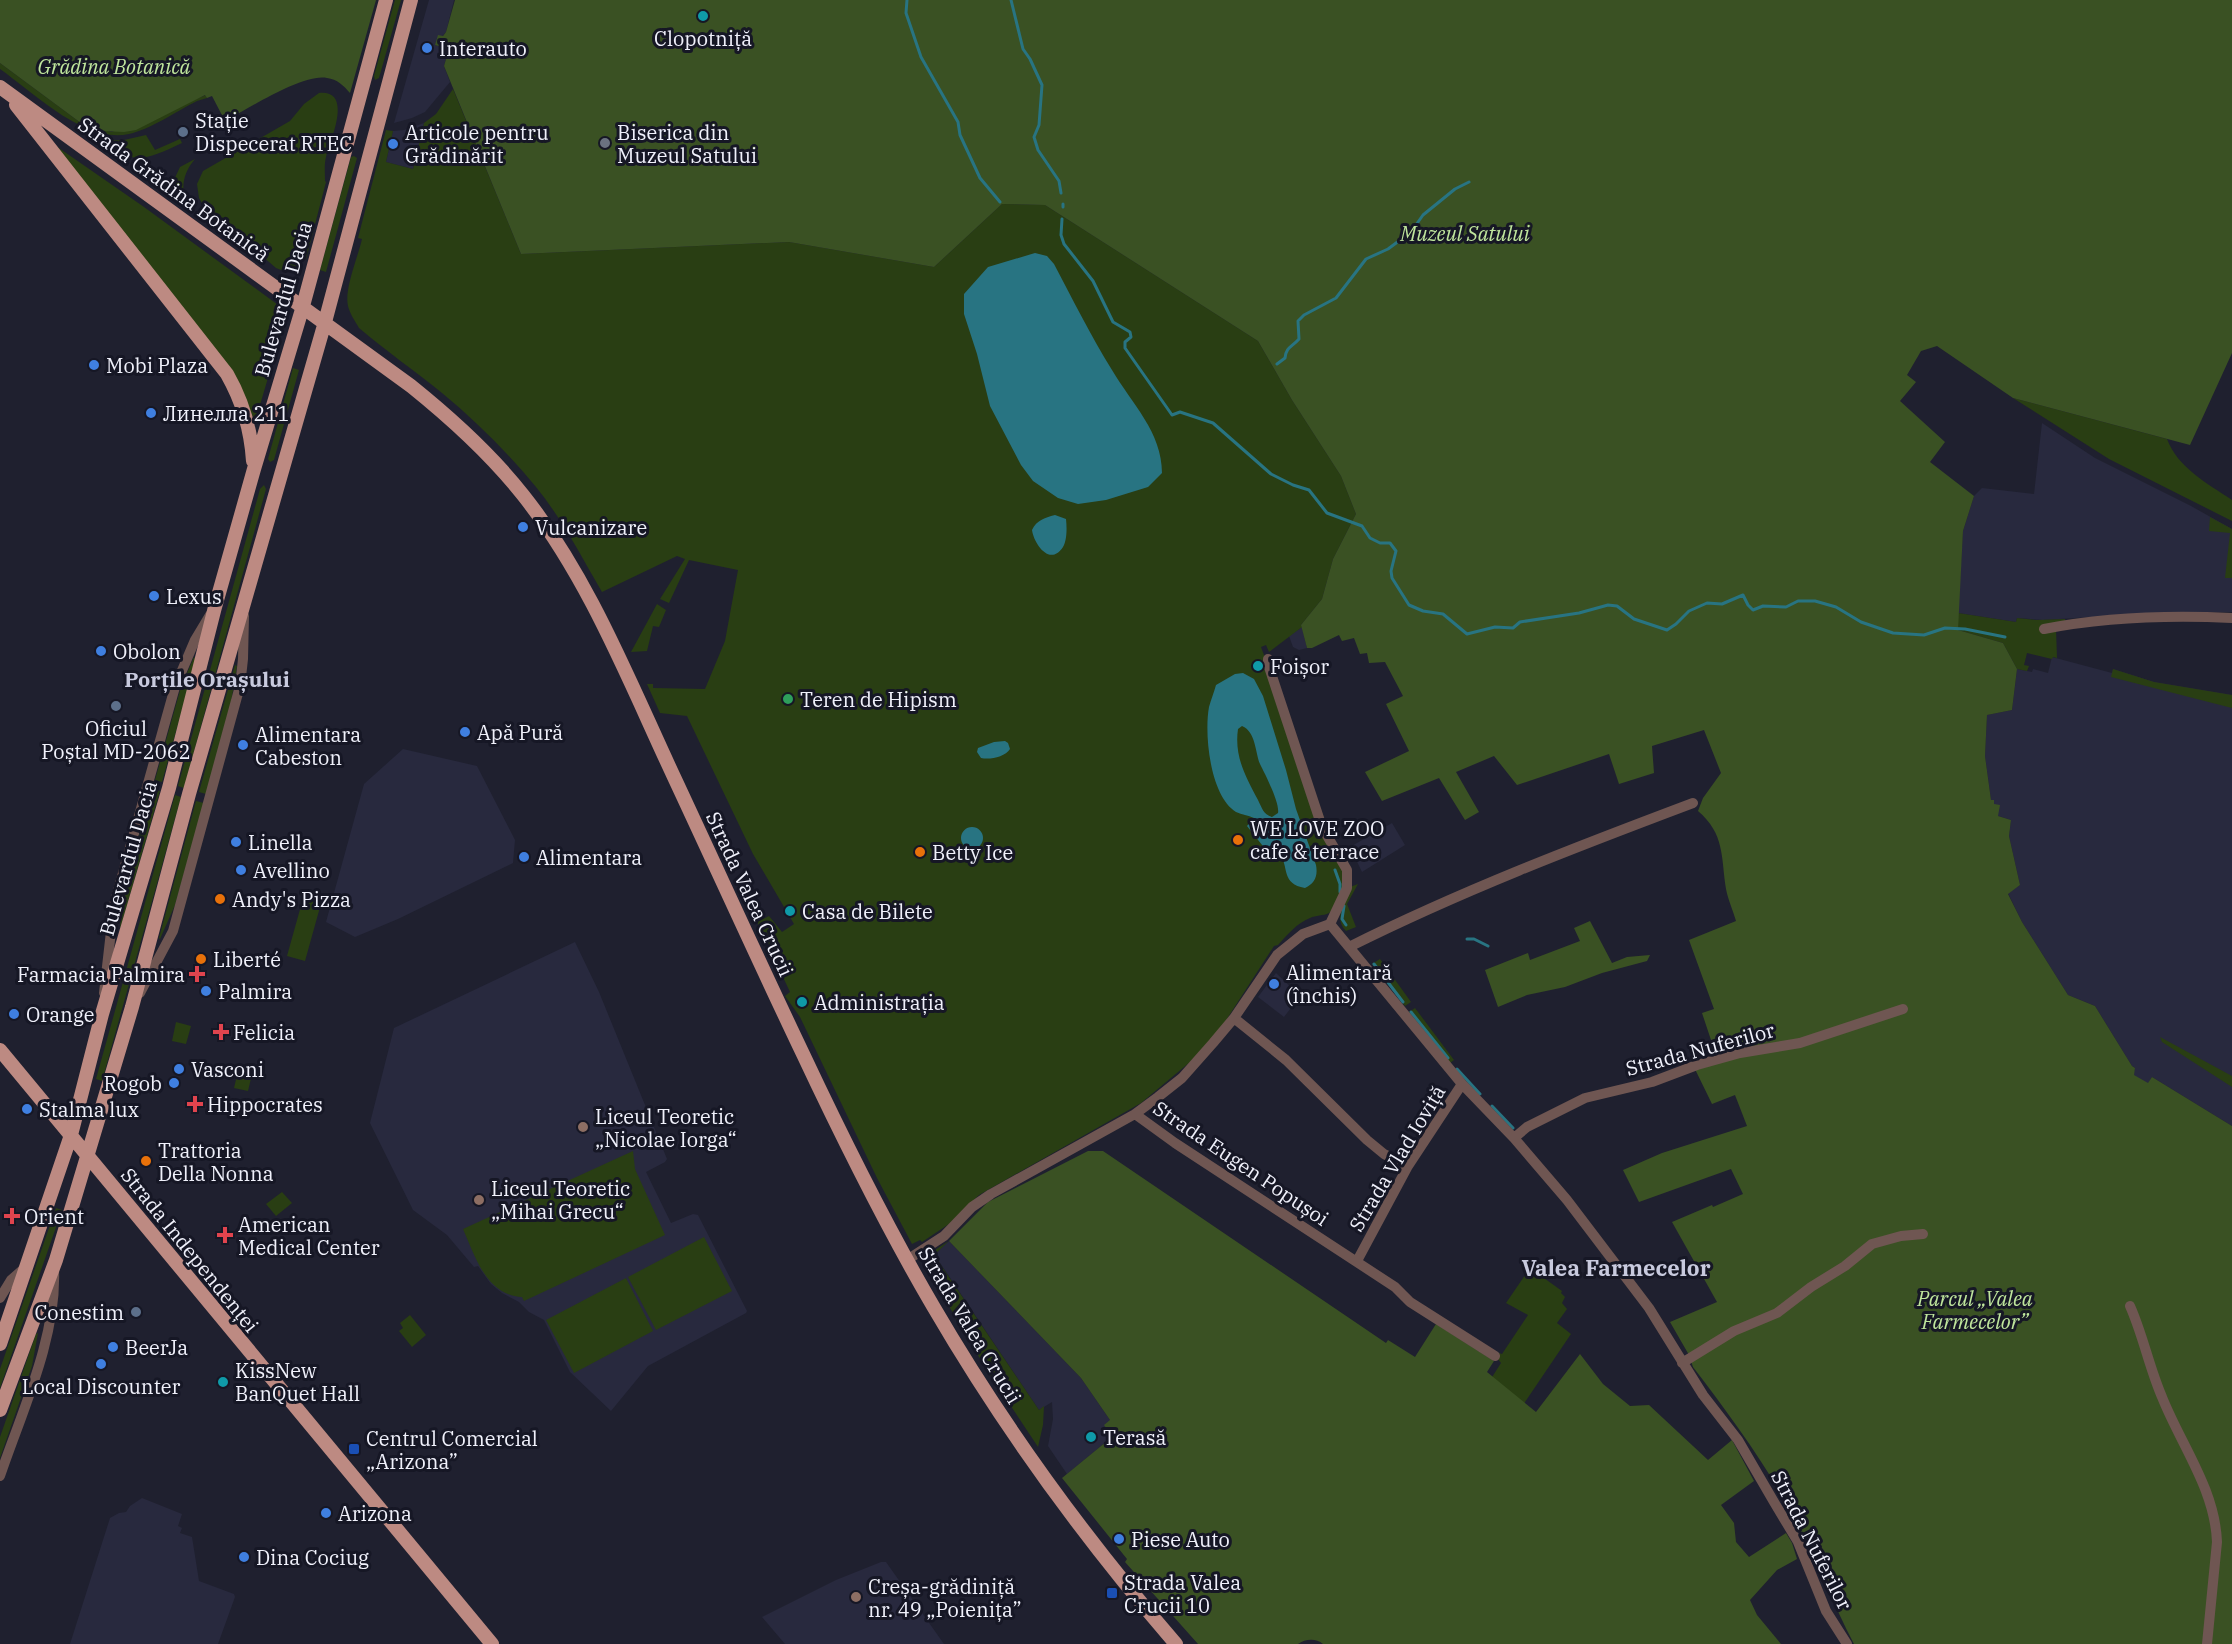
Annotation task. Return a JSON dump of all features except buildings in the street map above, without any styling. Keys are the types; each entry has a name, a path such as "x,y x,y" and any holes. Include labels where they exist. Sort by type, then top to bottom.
{"main road":[{"name":"Bulevardul Dacia","path":"0,1344 71,1135 102,1014 169,788 215,607 303,306 386,0"},
{"name":"Bulevardul Dacia","path":"0,1410 54,1264 132,1007 189,794 325,322 411,0"},
{"name":"Strada Grădina Botanică","path":"3,89 325,322"},
{"path":"3,89 227,374 236,390 249,426 254,469 279,479"},
{"name":"Strada Valea Crucii","path":"325,322 455,421 494,460 546,526 603,624 804,1056 907,1260 1007,1425 1075,1519 1176,1644"},
{"name":"Strada Independenței","path":"0,1050 492,1644"}],"street":[{"name":"Bulevardul Dacia","path":"102,1014 114,905 181,669 215,607"},
{"name":"Bulevardul Dacia","path":"132,1007 173,931 240,686 244,607"},
{"path":"2044,629 2073,623 2123,618 2232,618"},
{"path":"907,1260 944,1236 972,1207 991,1194 1135,1114 1182,1078 1234,1018 1277,955 1304,934 1330,924 1347,888 1347,870 1322,826 1268,659"},
{"path":"1349,946 1420,911 1537,862 1693,802"},
{"name":"Strada Nuferilor","path":"1330,924 1462,1084 1514,1138 1567,1200 1649,1308 1703,1395 1738,1440 1798,1542 1826,1611 1847,1644"},
{"name":"Strada Nuferilor","path":"1514,1138 1527,1127 1585,1098 1652,1082 1696,1065 1740,1053 1832,1034 1903,1010"},
{"path":"1234,1018 1286,1060 1367,1140 1384,1154 1408,1166"},
{"name":"Strada Vlad Ioviță","path":"1462,1084 1408,1166 1357,1261 1395,1287 1410,1302 1495,1356"},
{"name":"Strada Eugen Popușoi","path":"1135,1114 1175,1143 1357,1261"},
{"path":"1683,1363 1734,1331 1777,1313 1811,1287 1845,1266 1872,1244 1901,1236 1923,1234"},
{"name":"Bulevardul Dacia","path":"0,1476 38,1369 55,1291 54,1264"},
{"name":"Bulevardul Dacia","path":"0,1298 11,1280 27,1266"},
{"path":"2130,1306 2162,1397 2203,1481 2217,1527 2207,1644"}],"shaded area":[{"name":"Interauto","path":"429,0 454,0 446,32 435,45 449,49 444,66 450,82 425,112 394,123"},
{"name":"Articole pentru Grădinărit","path":"424,123 413,169 386,162 393,131"},
{"path":"1035,253 1047,256 1054,264 1104,357 1151,431 1161,458 1162,473 1148,487 1106,500 1078,504 1058,498 1033,481 1021,465 990,406 964,314 964,294 988,267"},
{"path":"2042,423 2095,458 2232,529 2232,612 2173,612 2043,620 2017,618 2016,622 1958,613 1963,531 1974,496 1982,488 2034,494"},
{"path":"1055,515 1066,519 1066,534 1063,547 1053,555 1039,547 1032,530 1041,520"},
{"path":"1302,627 1307,648 1299,650 1293,647 1289,636"},
{"path":"2052,657 2112,673 2113,669 2154,682 2232,695 2232,1126 2152,1077 2148,1084 2133,1075 2135,1068 2095,1006 2068,995 2022,922 2008,893 2020,885 2009,836 2011,820 1998,816 1991,800 1985,756 1987,715 2012,710 2017,669 2032,672 2033,669 2048,673"},
{"path":"1243,673 1254,679 1263,696 1296,809 1316,865 1315,879 1305,888 1297,886 1289,879 1280,854 1275,853 1264,858 1266,850 1247,826 1254,818 1236,812 1227,804 1215,779 1208,748 1209,707 1216,685 1235,674","holes":["1242,726 1253,737 1260,764 1277,803 1278,813 1272,817 1262,808 1239,758 1238,729"]},
{"path":"1005,741 1010,749 1001,756 985,759 981,758 977,752 978,748"},
{"path":"403,749 477,766 515,840 513,863 398,919 355,937 326,922 364,784"},
{"path":"1392,823 1405,845 1362,872 1350,847"},
{"path":"968,827 976,827 983,834 983,842 976,849 968,849 961,842 961,834"},
{"path":"575,942 599,992 667,1159 646,1172 671,1223 693,1214 698,1215 747,1311 648,1366 611,1411 570,1372 544,1320 529,1312 519,1302 491,1284 478,1266 474,1267 447,1235 413,1210 370,1123 394,1028"},
{"path":"1276,973 1300,996 1284,1017 1258,997"},
{"path":"949,1241 1081,1378 1110,1420 1112,1437 1067,1474 1048,1446 1053,1419 1052,1402 1039,1410 934,1254"},
{"path":"142,1498 182,1514 178,1526 182,1528 180,1533 192,1537 199,1581 234,1594 235,1597 218,1644 70,1644 110,1518 126,1512 130,1506"},
{"name":"Creșa-grădiniță nr. 49 „Poienița”","path":"886,1562 944,1644 785,1644 762,1617 836,1580"}],"green space":[{"name":"Grădina Botanică","path":"0,0 376,0 350,93 334,80 317,78 290,86 225,121 212,96 207,98 205,95 136,130 124,132 101,131 85,126 0,63"},
{"path":"395,0 401,0 379,78 375,80 374,76"},
{"path":"455,0 2232,0 2232,353 2190,445 2013,398 1937,346 1921,351 1907,375 1916,382 1900,401 1945,442 1930,462 1974,496 1963,531 1958,630 2003,643 2017,669 2012,710 1987,715 1985,756 1991,800 1994,800 1994,804 2000,805 1998,816 2011,820 2009,836 2020,885 2008,894 2022,922 2068,995 2095,1006 2135,1068 2134,1075 2148,1083 2152,1077 2232,1126 2232,1644 1854,1644 1801,1531 1771,1477 1693,1367 1689,1355 1670,1322 1717,1302 1672,1222 1743,1194 1731,1169 1639,1202 1623,1170 1662,1153 1747,1126 1735,1095 1712,1104 1692,1063 1716,1055 1702,1013 1714,1009 1689,940 1736,921 1727,893 1717,837 1713,828 1698,811 1703,798 1721,773 1704,730 1652,746 1654,773 1619,784 1609,754 1517,785 1494,756 1456,772 1479,812 1465,820 1439,778 1382,801 1365,772 1409,751 1386,704 1403,696 1385,662 1369,663 1367,653 1360,654 1354,638 1342,641 1339,635 1312,648 1307,648 1301,625 1322,599 1333,559 1356,514 1341,476 1292,400 1258,341 1045,205 1002,204 934,267 789,242 521,254 444,66 449,49 435,45 438,35 443,36 446,32"},
{"path":"0,63 85,126 112,132 206,95 207,98 137,132 112,135 78,124 61,114 0,69"},
{"path":"453,89 521,254 789,242 934,267 1002,204 1045,205 1258,341 1292,400 1341,476 1356,514 1333,559 1322,599 1301,625 1302,627 1269,652 1266,645 1261,647 1343,869 1342,887 1337,905 1329,913 1312,917 1301,923 1278,945 1274,946 1221,1028 1190,1062 1141,1103 979,1195 949,1224 922,1242 920,1240 912,1244 877,1178 800,1017 785,996 790,992 757,922 769,916 782,932 794,924 753,854 687,716 660,713 647,684 653,684 653,688 705,689 725,641 738,570 689,560 669,603 660,599 685,559 677,556 602,592 554,512 514,462 455,404 359,328 350,312 347,299 362,239 358,238 386,130 393,131 386,162 413,169 424,123 436,114"},
{"path":"319,93 330,94 338,107 335,128 325,160 326,182 306,259 301,258 293,271 286,272 276,268 203,205 199,198 197,184 203,171 290,121 304,104"},
{"path":"146,135 155,150 180,139 182,143 158,154 139,158 121,154 98,141 124,140"},
{"path":"56,146 285,310 285,320 255,422 243,393"},
{"path":"351,157 357,158 326,272 320,270"},
{"path":"195,159 187,171 183,191 190,212 180,204 173,182 180,167"},
{"path":"293,368 299,370 274,460 270,462 268,459"},
{"path":"2013,398 2167,439 2186,467 2232,500 2232,521 2109,459"},
{"path":"264,485 266,489 184,788 178,786 260,489"},
{"path":"2210,517 2232,529 2232,578 2225,578 2230,533 2209,531"},
{"path":"657,604 666,610 659,627 653,626 647,651 631,652"},
{"path":"1958,613 2016,622 2017,618 2065,619 2065,622 2056,629 2057,658 2052,659 2027,653 2024,665 2029,666 2027,671 2017,669 2003,643 1958,630"},
{"path":"194,657 196,659 162,782 155,780 181,687"},
{"path":"235,665 237,666 231,702 206,794 199,792"},
{"path":"2113,669 2154,682 2232,695 2232,708 2111,677"},
{"path":"152,789 160,791 120,929 121,903"},
{"path":"175,795 181,797 102,1081 96,1079"},
{"path":"196,801 204,803 175,905 160,939 159,938"},
{"path":"1358,884 1347,904 1356,927 1346,931 1340,921 1341,910 1350,887"},
{"path":"304,895 322,900 305,961 287,956"},
{"path":"1590,921 1612,963 1627,957 1650,955 1647,961 1602,973 1565,987 1527,995 1498,1007 1485,970 1528,953 1530,960 1580,941 1574,928"},
{"path":"1380,959 1411,1002 1405,1006 1372,964"},
{"path":"1415,1008 1454,1060 1450,1063 1409,1012"},
{"path":"176,1022 191,1026 186,1044 172,1041"},
{"path":"2160,1037 2232,1076 2232,1087 2162,1042"},
{"path":"239,1067 253,1070 248,1091 234,1088"},
{"path":"633,1151 635,1169 665,1235 524,1301 522,1297 510,1295 491,1282 477,1262 463,1229"},
{"path":"1088,1151 1103,1151 1386,1343 1388,1340 1415,1357 1436,1324 1494,1361 1487,1372 1536,1412 1580,1354 1603,1384 1630,1406 1649,1405 1708,1460 1732,1440 1754,1481 1721,1505 1734,1523 1736,1542 1749,1557 1786,1533 1797,1559 1777,1570 1750,1600 1757,1615 1781,1644 1323,1644 1310,1640 1298,1644 1198,1644 1125,1562 1127,1559 1062,1478 1112,1437 1104,1425 1110,1420 1081,1378 949,1241 988,1202"},
{"path":"282,1192 292,1203 276,1216 266,1204"},
{"path":"56,1208 62,1210 0,1388 0,1369"},
{"path":"704,1237 732,1291 656,1330 628,1277"},
{"path":"949,1241 934,1255 1039,1410 1044,1406 1038,1447 985,1367 921,1259"},
{"path":"1530,1268 1562,1291 1565,1297 1562,1303 1567,1309 1557,1323 1571,1334 1523,1405 1487,1385 1501,1363 1497,1358 1499,1353 1502,1354 1528,1315 1506,1303"},
{"path":"626,1278 653,1331 574,1373 546,1320"},
{"path":"410,1315 426,1335 412,1347 399,1331 403,1328 400,1323"},
{"path":"38,1333 32,1366 0,1458 0,1437"}],"waterway":[{"path":"907,0 906,13 921,57 958,122 960,135 980,178 1000,202"},
{"path":"1011,0 1023,49 1042,85 1039,125 1034,137 1038,150 1059,181 1061,193"},
{"path":"1277,364 1285,358 1288,349 1299,339 1298,321 1304,315 1336,298 1366,259 1388,249 1411,232 1423,215 1455,189 1469,182"},
{"path":"1062,219 1061,235 1064,244 1093,281 1113,322 1130,332 1131,337 1125,342 1125,348 1172,415 1180,412 1213,423 1271,474 1309,490 1327,513 1362,526 1370,538 1380,543 1390,543 1396,551 1391,571 1392,578 1409,605 1423,611 1443,614 1467,634 1495,627 1513,628 1520,622 1579,613 1608,605 1617,606 1634,619 1667,630 1689,611 1707,603 1722,604 1743,595 1753,610 1763,606 1786,607 1798,601 1815,601 1836,607 1861,622 1893,633 1924,635 1945,628 1965,629 2005,637"},
{"path":"1335,870 1340,892"},
{"path":"1344,906 1342,919 1346,925"},
{"path":"1467,939 1474,939 1488,946"},
{"path":"1374,964 1403,1002"},
{"path":"1411,1012 1448,1058"},
{"path":"1457,1069 1480,1094"},
{"path":"1492,1106 1513,1128"}],"place":[{"name":"Clopotniță","path":"703,16"},
{"name":"Interauto","path":"427,48"},
{"name":"Stație Dispecerat RTEC","path":"183,132"},
{"name":"Biserica din Muzeul Satului","path":"605,143"},
{"name":"Articole pentru Grădinărit","path":"393,144"},
{"name":"Mobi Plaza","path":"94,365"},
{"name":"Линелла 211","path":"151,413"},
{"name":"Vulcanizare","path":"523,527"},
{"name":"Lexus","path":"154,596"},
{"name":"Obolon","path":"101,651"},
{"name":"Foișor","path":"1258,666"},
{"name":"Teren de Hipism","path":"788,699"},
{"name":"Oficiul Poștal MD-2062","path":"116,706"},
{"name":"Apă Pură","path":"465,732"},
{"name":"Alimentara Cabeston","path":"243,745"},
{"name":"WE LOVE ZOO cafe & terrace","path":"1238,840"},
{"name":"Linella","path":"236,842"},
{"name":"Betty Ice","path":"920,852"},
{"name":"Alimentara","path":"524,857"},
{"name":"Avellino","path":"241,870"},
{"name":"Andy's Pizza","path":"220,899"},
{"name":"Casa de Bilete","path":"790,911"},
{"name":"Liberté","path":"201,959"},
{"name":"Farmacia Palmira","path":"197,974"},
{"name":"Alimentară (închis)","path":"1274,984"},
{"name":"Palmira","path":"206,991"},
{"name":"Administrația","path":"802,1002"},
{"name":"Orange","path":"14,1014"},
{"name":"Felicia","path":"221,1032"},
{"name":"Vasconi","path":"179,1069"},
{"name":"Rogob","path":"174,1083"},
{"name":"Hippocrates","path":"195,1104"},
{"name":"Stalma lux","path":"27,1109"},
{"name":"Liceul Teoretic „Nicolae Iorga“","path":"583,1127"},
{"name":"Trattoria Della Nonna","path":"146,1161"},
{"name":"Liceul Teoretic „Mihai Grecu“","path":"479,1200"},
{"name":"Orient","path":"12,1216"},
{"name":"American Medical Center","path":"225,1235"},
{"name":"Conestim","path":"136,1312"},
{"name":"BeerJa","path":"113,1347"},
{"name":"Local Discounter","path":"101,1364"},
{"name":"KissNew BanQuet Hall","path":"223,1382"},
{"name":"Terasă","path":"1091,1437"},
{"name":"Centrul Comercial „Arizona”","path":"354,1449"},
{"name":"Arizona","path":"326,1513"},
{"name":"Piese Auto","path":"1119,1539"},
{"name":"Dina Cociug","path":"244,1557"},
{"name":"Strada Valea Crucii 10","path":"1112,1593"},
{"name":"Creșa-grădiniță nr. 49 „Poienița”","path":"856,1597"}],"district":[{"name":"Porțile Orașului","path":"207,679"},
{"name":"Valea Farmecelor","path":"1616,1267"}],"park label":[{"name":"Muzeul Satului","path":"1465,233"},
{"name":"Parcul „Valea Farmecelor”","path":"1975,1310"}]}
